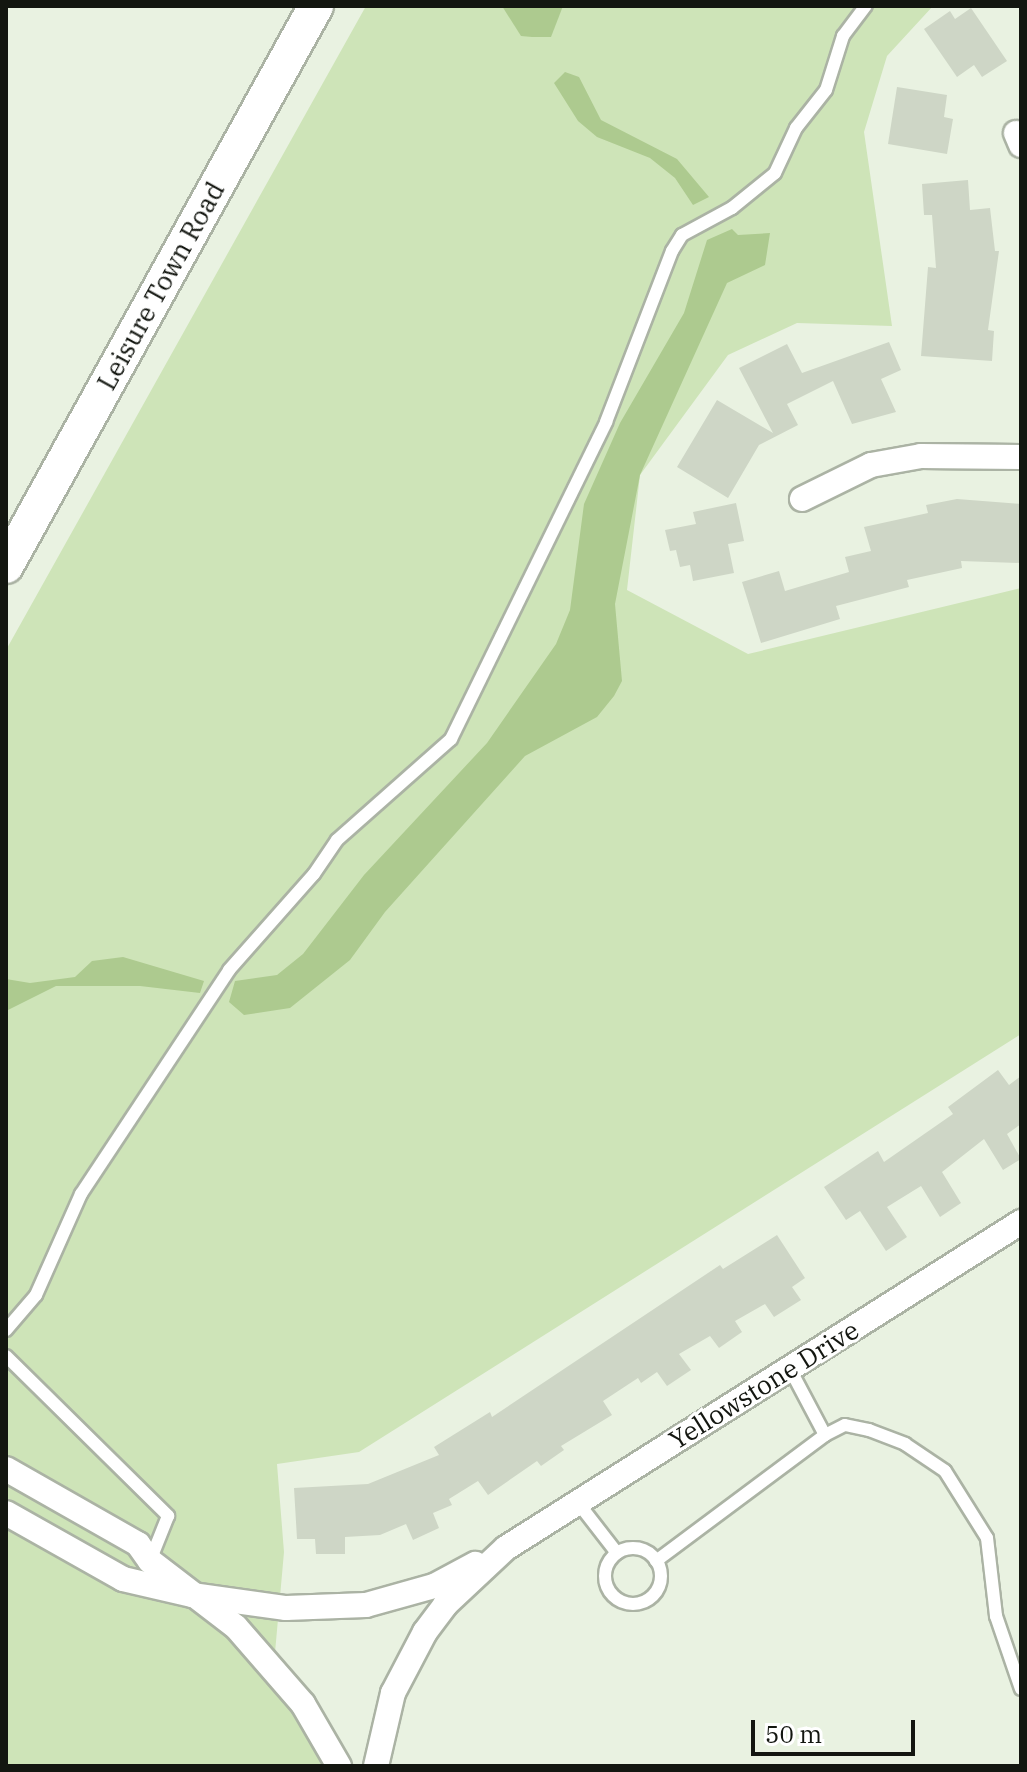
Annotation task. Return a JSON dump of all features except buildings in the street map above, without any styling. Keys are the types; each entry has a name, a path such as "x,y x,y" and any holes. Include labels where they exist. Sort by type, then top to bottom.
{"main road":[{"name":"Leisure Town Road","path":"6,566 316,6"}],"street":[{"path":"802,499 871,465 921,456 1021,457"},
{"name":"Yellowstone Drive","path":"6,1513 123,1579 192,1595 286,1608 366,1605 434,1586 579,1504 1021,1222"},
{"path":"6,1469 138,1544 150,1561 261,1652 303,1704 339,1766"},
{"name":"Yellowstone Drive","path":"376,1766 393,1693 419,1642 445,1605 506,1548"}],"lane":[{"path":"6,1330 36,1295 81,1194 229,970 314,874 337,840 451,739 606,422 672,251 682,235 732,208 775,173 796,128 826,90 843,36 866,6"},
{"path":"6,1356 168,1516 150,1561"},
{"path":"790,1369 825,1435"},
{"path":"656,1561 825,1435 845,1425 869,1430 905,1444 945,1471 987,1538 996,1616 1021,1689"},
{"path":"579,1504 617,1553"},
{"path":"634,1548 656,1561 658,1589 644,1602 625,1603 606,1584 606,1567 617,1553 634,1548"}],"shaded area":[{"path":"366,6 933,6 887,56 864,132 892,326 797,323 728,355 640,475 627,590 748,654 1021,588 1021,1034 359,1452 277,1464 284,1552 273,1675 335,1766 6,1766 6,650"},
{"path":"502,6 563,6 551,37 532,37 521,36"},
{"path":"565,72 579,77 601,120 677,159 709,197 693,205 675,178 650,158 597,137 578,121 554,83"},
{"path":"732,229 738,235 770,233 765,265 727,283 640,475 615,604 622,681 614,696 597,717 525,756 385,912 350,960 290,1008 244,1015 229,1002 235,981 277,975 303,954 364,875 487,743 556,644 570,610 584,504 620,423 684,313 707,240"},
{"path":"123,957 204,981 200,993 140,986 56,986 6,1011 6,979 30,983 75,977 92,961"}]}
